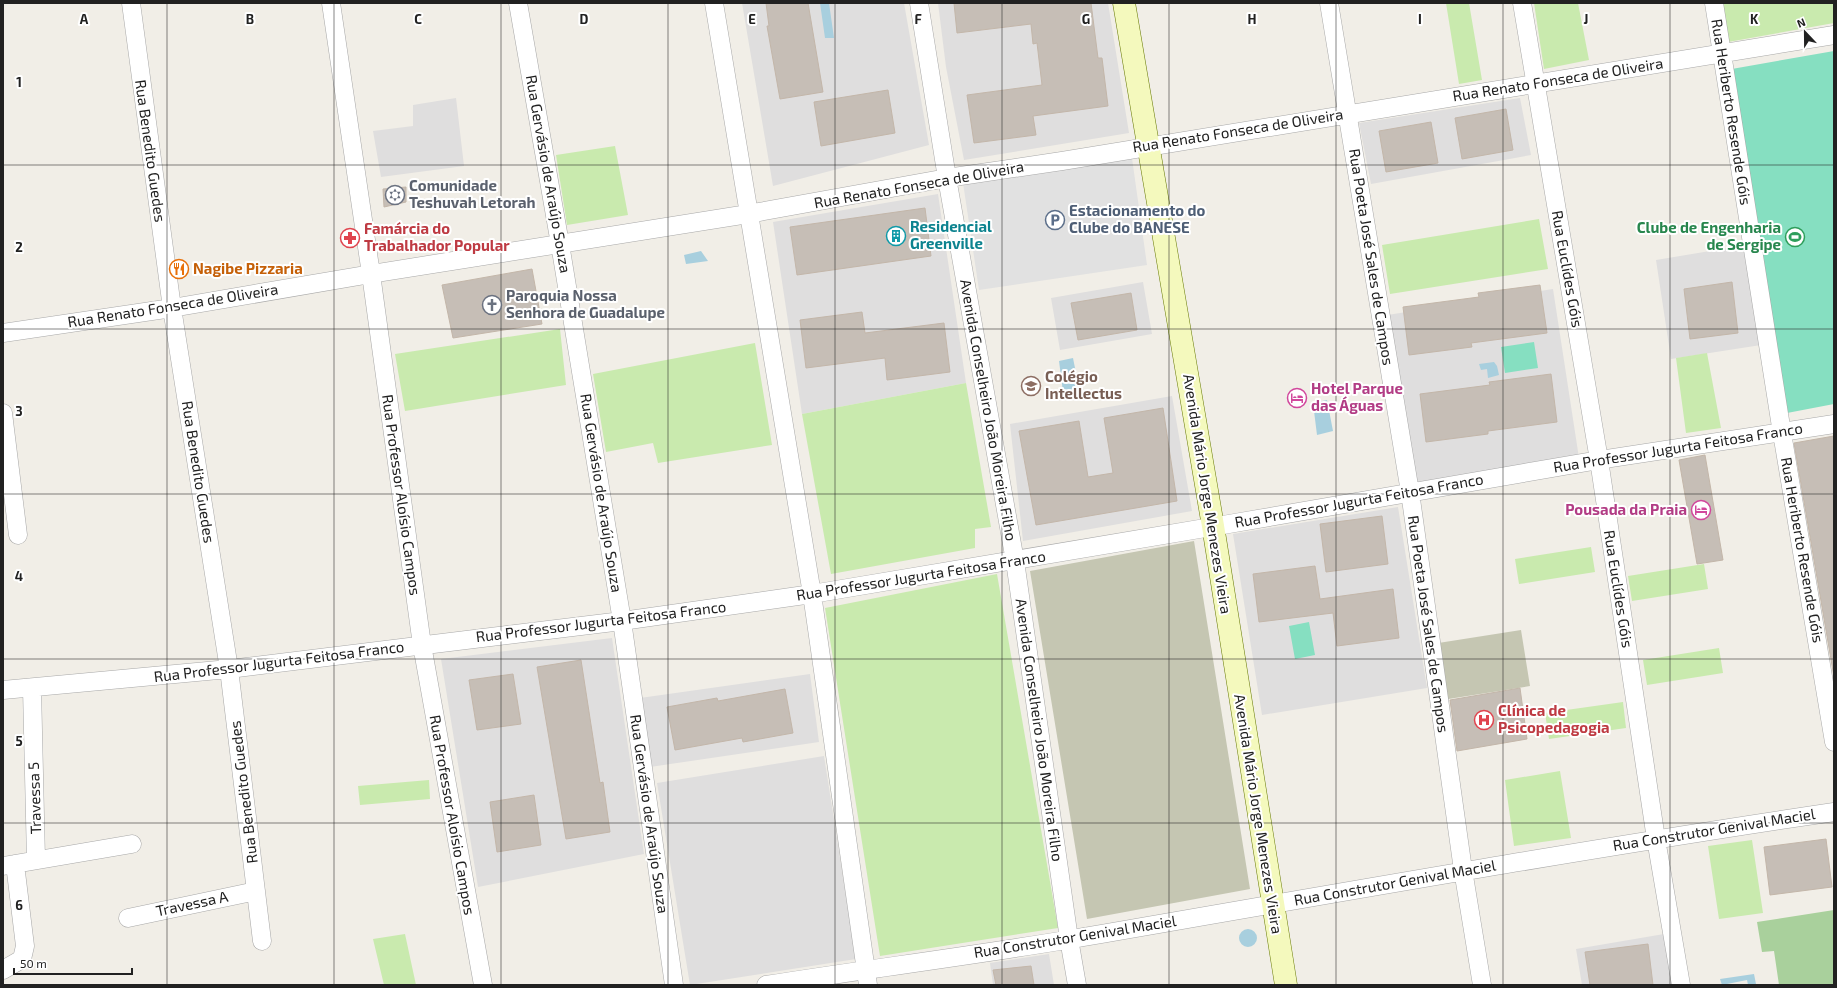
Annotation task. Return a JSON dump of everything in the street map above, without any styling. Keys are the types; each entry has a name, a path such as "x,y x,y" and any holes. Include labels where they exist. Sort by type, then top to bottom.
{"street":[{"name":"Rua Benedito Guedes","path":"131,3 172,308 229,669 262,941"},
{"name":"Rua Professor Aloísio Campos","path":"331,3 371,274 422,645 483,985"},
{"name":"Rua Gervásio de Araújo Souza","path":"518,3 560,244 622,621 674,985"},
{"path":"714,3 812,594 866,977"},
{"name":"Avenida Conselheiro João Moreira Filho","path":"919,3 947,178 1015,561 1069,939 1077,985"},
{"name":"Avenida Mário Jorge Menezes Vieira","path":"1124,3 1212,526 1286,985"},
{"name":"Rua Poeta José Sales de Campos","path":"1329,3 1410,492 1463,870 1482,985"},
{"name":"Rua Euclídes Góis","path":"1522,3 1599,460 1656,838 1681,985"},
{"name":"Rua Heriberto Resende Góis","path":"1714,3 1782,433 1834,742"},
{"name":"Rua Renato Fonseca de Oliveira","path":"3,333 172,308 371,274 748,214 947,178 1834,35"},
{"path":"3,413 18,536"},
{"name":"Rua Professor Jugurta Feitosa Franco","path":"3,690 229,669 622,621 812,594 1015,561 1599,460 1834,424"},
{"name":"Travessa 5","path":"32,688 36,860"},
{"name":"Rua Construtor Genival Maciel","path":"766,985 866,977 1069,939 1463,870 1656,838 1834,812"},
{"path":"3,970 22,959 24,946 9,865 132,844"},
{"name":"Travessa A","path":"128,918 256,891"}],"shaded area":[{"path":"742,3 904,3 929,145 773,186"},
{"path":"938,3 1108,3 1129,133 964,160 946,67"},
{"path":"456,98 464,166 381,177 373,131 413,126 413,105"},
{"path":"1520,98 1531,155 1371,184 1359,123"},
{"name":"Estacionamento do Clube do BANESE","path":"1131,151 1147,265 979,290 962,176"},
{"path":"938,194 966,383 802,414 773,222"},
{"path":"1746,245 1761,345 1671,359 1656,260"},
{"path":"1143,282 1152,334 1060,350 1051,298"},
{"path":"1553,289 1579,458 1407,485 1381,316"},
{"path":"1172,396 1192,511 1023,541 1010,424"},
{"path":"1398,507 1427,688 1262,715 1233,534"},
{"path":"1194,541 1250,889 1087,919 1030,571"},
{"path":"1521,630 1530,686 1442,700 1432,644"},
{"path":"612,638 644,854 478,887 441,659"},
{"path":"810,674 819,742 650,767 640,698"},
{"path":"824,756 856,959 690,985 657,783"},
{"path":"1664,934 1672,985 1582,985 1576,949"},
{"path":"1049,954 1054,985 993,985 990,963"}],"green space":[{"path":"1446,3 1469,3 1482,80 1459,84"},
{"path":"1534,3 1578,3 1589,60 1544,69"},
{"path":"1722,3 1834,3 1834,23 1728,42"},
{"name":"Clube de Engenharia de Sergipe","path":"1834,51 1834,404 1787,413 1726,70"},
{"path":"615,146 628,215 567,225 556,155"},
{"path":"1539,219 1548,269 1390,294 1382,245"},
{"path":"560,329 566,385 405,411 395,354"},
{"path":"1534,342 1538,368 1505,373 1501,347"},
{"path":"755,343 772,445 658,463 653,443 606,452 593,374"},
{"path":"1707,353 1721,428 1686,433 1676,358"},
{"path":"966,383 991,527 975,529 975,548 831,574 802,414"},
{"path":"1591,547 1595,572 1519,584 1515,559"},
{"path":"1704,564 1708,589 1632,601 1628,576"},
{"path":"997,574 1058,928 880,956 825,608"},
{"path":"1309,622 1315,655 1295,659 1289,626"},
{"path":"1719,648 1723,673 1647,685 1643,660"},
{"path":"1623,702 1626,728 1549,739 1545,713"},
{"path":"1560,771 1571,838 1514,846 1505,780"},
{"path":"429,780 430,799 360,805 358,786"},
{"path":"1752,840 1763,913 1719,919 1708,846"},
{"path":"1834,910 1834,984 1779,985 1774,951 1762,952 1757,922"},
{"path":"405,934 416,985 384,985 373,939"}],"water":[{"path":"820,3 829,3 834,38 825,38"},
{"path":"701,251 708,261 686,264 684,255"},
{"path":"1073,358 1079,388 1063,392 1059,361"},
{"path":"1494,362 1497,366 1499,375 1488,378 1487,369 1481,370 1479,364"},
{"path":"1327,400 1333,431 1317,435 1313,403"},
{"path":"1248,929 1254,932 1257,938 1254,944 1248,947 1242,944 1239,938 1242,932"},
{"path":"1754,974 1756,984 1748,985 1747,980 1722,985 1720,979"}],"building":[{"path":"766,3 808,3 823,92 780,99 767,26 769,26"},
{"path":"954,3 1091,3 1098,58 1102,58 1108,106 1033,116 1036,135 974,143 967,95 1042,85 1037,43 1033,44 1031,24 957,33"},
{"path":"888,90 895,133 821,146 814,102"},
{"path":"1506,109 1513,150 1462,159 1455,118"},
{"path":"1431,122 1438,163 1386,172 1379,131"},
{"name":"Comunidade Teshuvah Letorah","path":"406,187 406,202 384,207 383,189"},
{"path":"925,208 931,256 797,275 790,227"},
{"name":"Paroquia Nossa Senhora de Guadalupe","path":"532,269 542,324 453,338 442,285"},
{"path":"1732,282 1738,333 1690,339 1684,289"},
{"path":"1540,285 1547,333 1471,343 1472,347 1409,355 1403,307 1479,297 1478,293"},
{"path":"1131,293 1137,330 1078,340 1071,303"},
{"path":"862,312 865,333 944,323 950,372 887,380 885,358 806,368 800,320"},
{"path":"1551,374 1557,422 1488,431 1488,434 1426,442 1420,394 1490,385 1489,382"},
{"path":"1163,408 1177,501 1036,525 1019,431 1079,421 1088,477 1113,473 1104,418"},
{"path":"1834,436 1834,677 1794,443"},
{"name":"Pousada da Praia","path":"1705,455 1723,560 1697,564 1679,460"},
{"path":"1382,516 1388,564 1326,572 1320,524"},
{"path":"1315,566 1320,599 1393,589 1399,638 1337,646 1333,613 1259,622 1253,574"},
{"path":"581,660 600,783 603,782 610,832 566,839 537,667"},
{"path":"513,674 521,724 477,730 469,680"},
{"name":"Clínica de Psicopedagogia","path":"1520,688 1527,739 1457,751 1450,700"},
{"path":"785,689 793,733 743,742 742,738 675,750 667,707 717,698 718,701"},
{"path":"534,795 541,845 497,852 490,802"},
{"path":"1826,839 1832,887 1770,895 1764,847"},
{"path":"1648,944 1653,985 1590,985 1585,952"},
{"path":"1031,966 1034,985 996,985 993,970"}],"place":[{"name":"Comunidade Teshuvah Letorah","path":"395,195"},
{"name":"Estacionamento do Clube do BANESE","path":"1055,220"},
{"name":"Residencial Greenville","path":"896,236"},
{"name":"Clube de Engenharia de Sergipe","path":"1795,237"},
{"name":"Famárcia do Trabalhador Popular","path":"350,238"},
{"name":"Nagibe Pizzaria","path":"179,269"},
{"name":"Paroquia Nossa Senhora de Guadalupe","path":"492,305"},
{"name":"Colégio Intellectus","path":"1031,386"},
{"name":"Hotel Parque das Águas","path":"1297,398"},
{"name":"Pousada da Praia","path":"1701,510"},
{"name":"Clínica de Psicopedagogia","path":"1484,720"}]}
